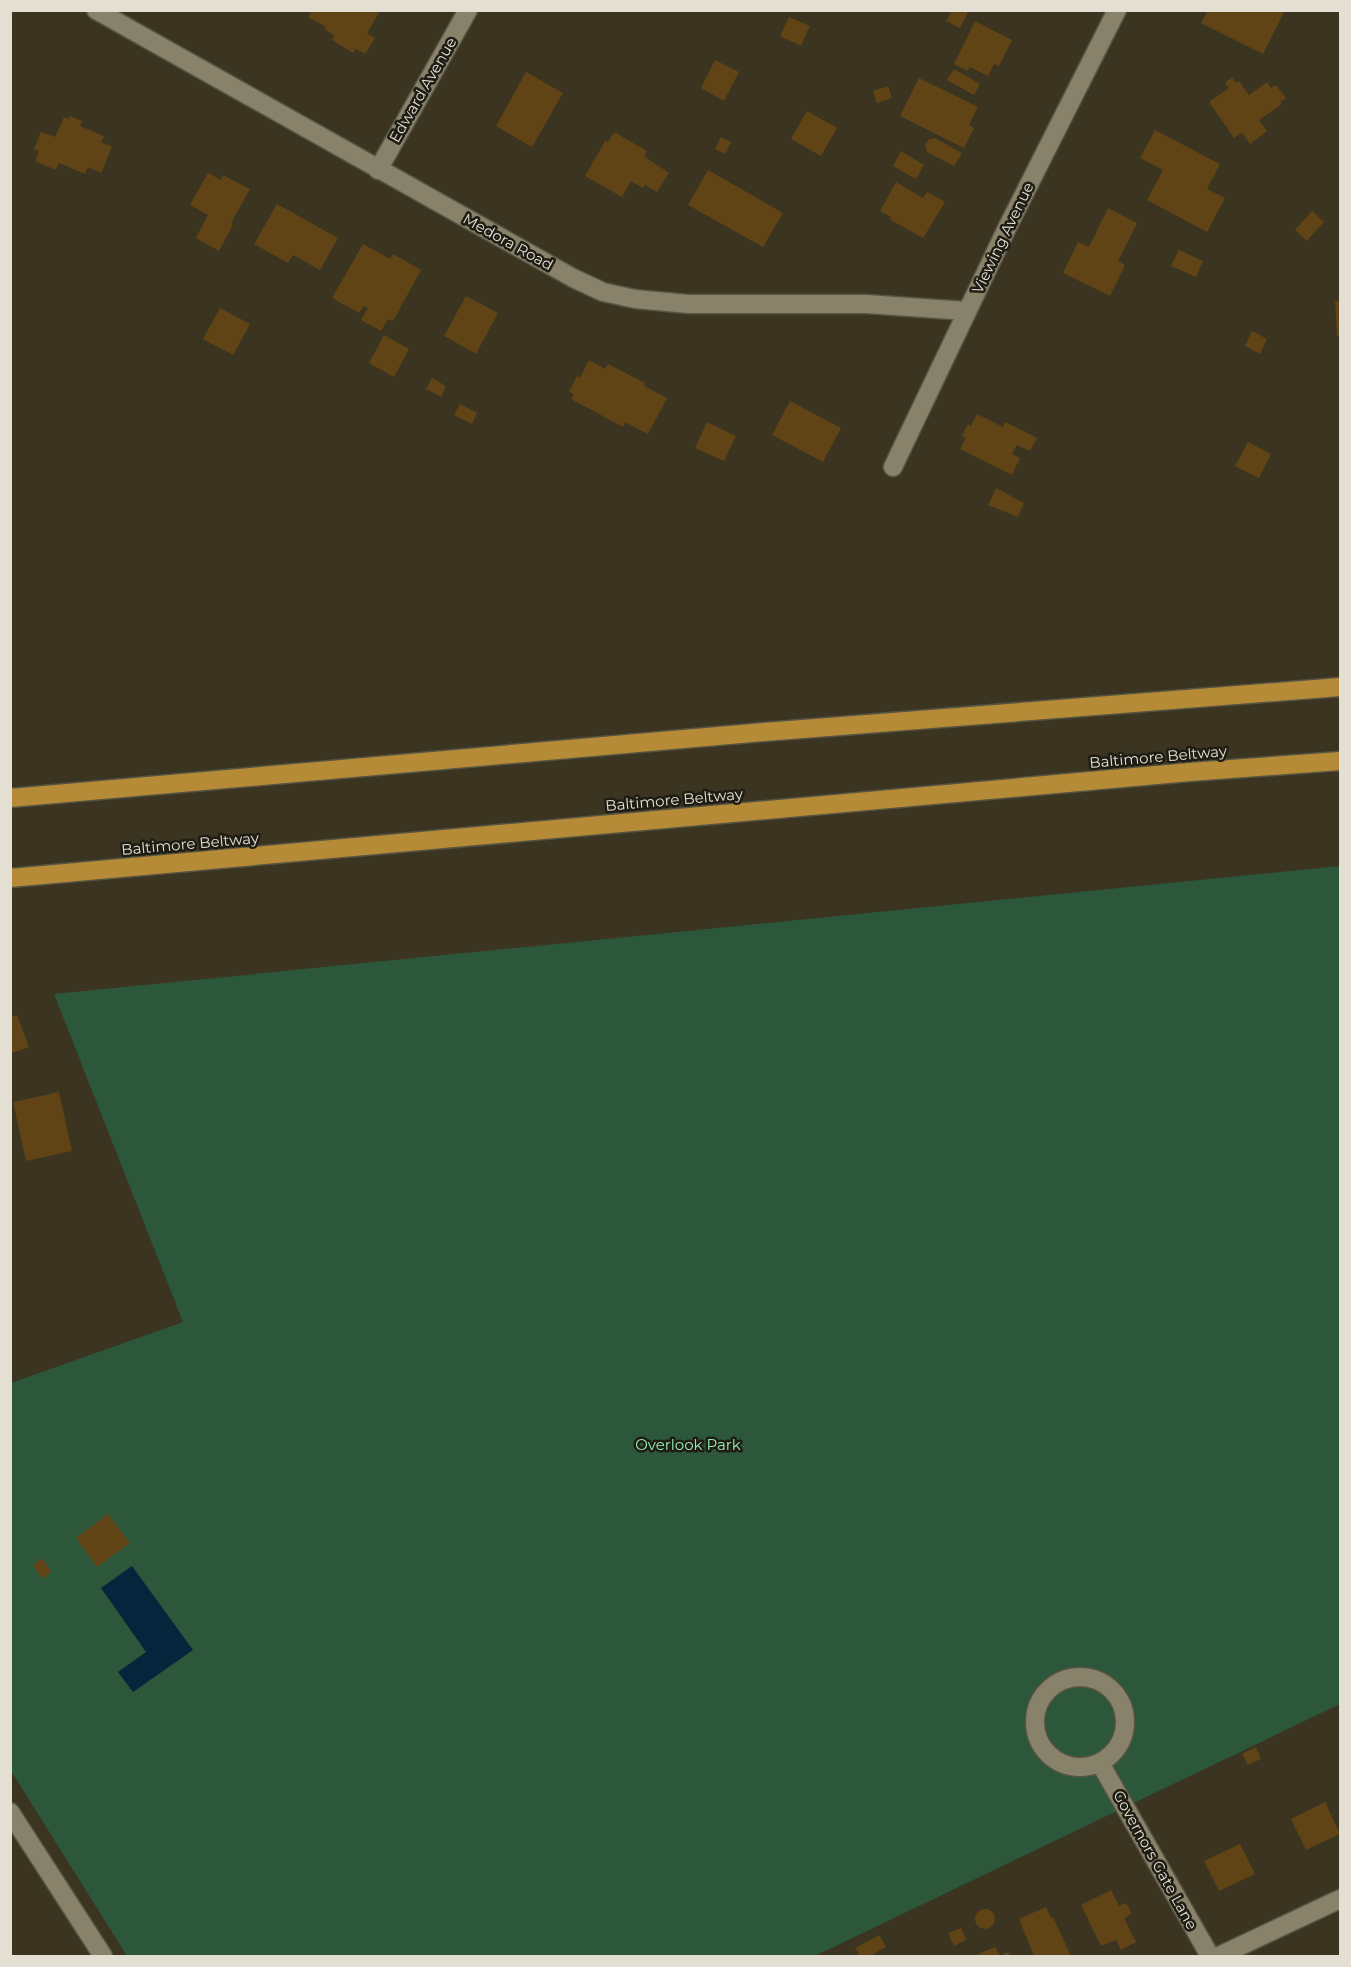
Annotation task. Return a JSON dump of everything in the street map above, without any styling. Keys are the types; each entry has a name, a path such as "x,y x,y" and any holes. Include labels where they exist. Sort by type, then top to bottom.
{"highway":[{"path":"10,798 765,732 1341,687"},
{"name":"Baltimore Beltway","path":"10,878 1179,772 1341,761"}],"street":[{"name":"Medora Road","path":"96,10 378,170 573,278 603,292 634,299 688,304 866,304 967,311"},
{"name":"Edward Avenue","path":"378,170 468,10"},
{"name":"Viewing Avenue","path":"893,467 967,311 1117,10"},
{"path":"1081,1675 1102,1681 1118,1695 1125,1712 1124,1732 1116,1749 1101,1763 1080,1767 1063,1764 1045,1752 1035,1735 1035,1712 1043,1694 1060,1680 1081,1675"},
{"name":"Governors Gate Lane","path":"1101,1763 1210,1956"},
{"path":"10,1812 104,1956"},
{"path":"1219,1956 1341,1899"}],"green space":[{"name":"Overlook Park","path":"1340,866 1340,1704 815,1956 127,1956 11,1771 11,1383 183,1322 54,994"}],"water":[{"path":"132,1566 193,1650 133,1692 118,1672 146,1652 101,1588"}],"building":[{"path":"312,10 380,11 367,33 375,38 365,54 356,49 353,53 332,40 335,36 324,29 326,27 308,17"},
{"path":"952,10 969,10 960,28 946,21"},
{"path":"1208,10 1285,10 1263,54 1201,23"},
{"path":"789,17 810,26 801,46 780,36"},
{"path":"975,21 1012,40 999,66 994,64 988,76 970,67 968,71 954,64"},
{"path":"715,60 739,72 724,101 701,88"},
{"path":"954,69 980,84 974,95 947,80"},
{"path":"526,72 563,93 532,147 496,126"},
{"path":"1232,77 1236,83 1239,81 1249,95 1267,82 1271,88 1276,85 1286,98 1280,102 1282,104 1259,120 1267,131 1250,144 1242,133 1234,138 1209,102 1229,88 1225,83"},
{"path":"919,78 978,107 969,125 974,128 964,148 900,116"},
{"path":"888,86 892,98 877,103 873,91"},
{"path":"807,111 837,128 821,156 791,139"},
{"path":"70,116 82,121 80,126 104,136 101,142 112,147 101,173 88,167 85,174 59,163 56,170 35,161 39,151 34,149 41,132 55,137 64,117 68,119"},
{"path":"1155,130 1220,164 1207,189 1225,198 1207,232 1147,200 1163,170 1140,158"},
{"path":"614,132 647,151 644,156 669,173 657,192 631,181 622,197 585,176 605,141 608,142"},
{"path":"721,137 731,142 725,154 715,149"},
{"path":"935,138 962,153 954,166 927,152 925,145 929,139"},
{"path":"901,151 924,165 916,179 893,166"},
{"path":"708,170 783,213 763,247 688,205"},
{"path":"208,173 221,180 223,175 250,189 219,251 196,238 208,215 190,205"},
{"path":"896,182 923,198 927,192 945,202 923,238 889,219 891,217 880,211"},
{"path":"277,204 338,238 320,270 293,255 288,263 254,244"},
{"path":"1108,208 1137,223 1118,261 1125,265 1110,296 1063,273 1078,242 1089,247"},
{"path":"1312,211 1324,222 1307,241 1295,230"},
{"path":"363,244 390,259 393,254 421,270 393,321 388,319 381,331 361,320 368,308 364,306 359,313 332,298"},
{"path":"1179,250 1203,261 1196,277 1171,266"},
{"path":"466,296 498,313 476,354 444,336"},
{"path":"1335,301 1340,301 1340,336 1337,336"},
{"path":"220,308 250,324 233,355 203,339"},
{"path":"1252,331 1267,339 1260,354 1245,346"},
{"path":"384,335 409,349 394,377 369,363"},
{"path":"589,360 605,369 608,364 645,383 644,386 667,398 648,434 625,422 623,427 571,399 574,394 569,392 577,376 580,378"},
{"path":"432,378 446,386 441,397 426,389"},
{"path":"790,401 841,428 823,462 772,435"},
{"path":"460,404 477,413 472,424 454,415"},
{"path":"977,414 1003,427 1005,422 1037,438 1030,451 1017,445 1012,454 1020,458 1012,475 960,449 966,438 962,436 968,424 971,426"},
{"path":"707,422 736,436 724,461 695,448"},
{"path":"1248,442 1271,454 1259,478 1235,466"},
{"path":"996,488 1024,503 1018,517 988,505"},
{"path":"17,1015 29,1047 10,1054 10,1018"},
{"path":"59,1092 72,1151 26,1161 13,1102"},
{"path":"108,1514 130,1543 97,1567 76,1538"},
{"path":"42,1558 51,1572 42,1579 33,1565"},
{"path":"1256,1747 1261,1759 1248,1765 1242,1754"},
{"path":"1325,1802 1340,1834 1306,1850 1291,1819"},
{"path":"1240,1844 1255,1874 1219,1891 1204,1861"},
{"path":"1111,1890 1119,1906 1126,1903 1132,1914 1124,1918 1136,1942 1121,1950 1116,1940 1101,1946 1081,1905"},
{"path":"1046,1907 1071,1956 1034,1956 1019,1919"},
{"path":"985,1909 992,1912 995,1919 992,1926 985,1929 978,1926 975,1919 978,1912"},
{"path":"961,1928 966,1940 954,1946 948,1933"},
{"path":"879,1935 886,1947 870,1956 860,1956 855,1948"},
{"path":"995,1947 1000,1956 974,1956"}]}
